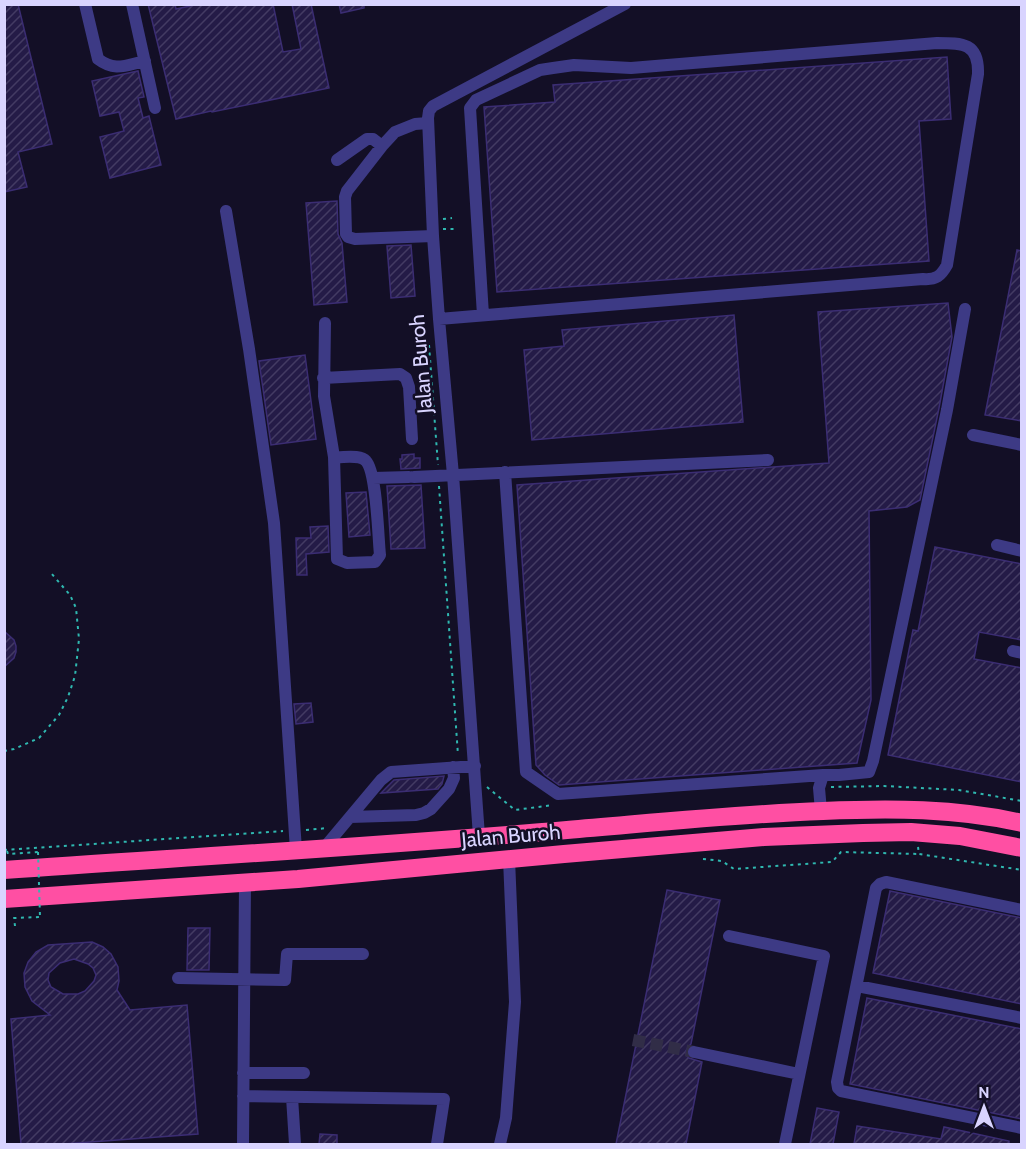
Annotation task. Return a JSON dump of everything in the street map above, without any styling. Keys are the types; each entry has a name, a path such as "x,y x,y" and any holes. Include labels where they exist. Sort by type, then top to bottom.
{"highway":[{"name":"Jalan Buroh","path":"4,870 567,830 763,813 913,810 964,814 1022,823"},
{"name":"Jalan Buroh","path":"4,899 298,879 764,837 918,833 960,837 1022,848"}],"lane":[{"path":"85,4 98,59 113,67 145,61"},
{"path":"132,4 155,108"},
{"path":"433,236 355,239 348,237 345,197 347,191 395,132 415,124 428,123 429,111 433,106 625,4"},
{"path":"439,319 934,279 942,274 947,265 978,74 976,56 967,45 938,43 631,68 574,65 540,70 476,100 470,108 483,315"},
{"name":"Jalan Buroh","path":"428,123 433,236 479,836"},
{"path":"337,160 368,139 373,139 382,146"},
{"path":"226,211 274,523 296,850"},
{"path":"505,472 526,772 558,794 869,772 872,767 947,410 965,309"},
{"path":"324,323 323,378 334,457 337,558 347,563 375,562 380,555 373,478 368,463 359,458 334,457"},
{"path":"323,378 400,374 406,378 409,387 412,439"},
{"path":"973,435 1022,445"},
{"path":"373,478 768,460"},
{"path":"996,545 1022,551"},
{"path":"324,848 381,780 391,772 475,766"},
{"path":"346,822 424,813 431,809 452,784 456,767"},
{"path":"821,811 819,788 823,775"},
{"path":"500,1144 506,1118 515,1002 509,859"},
{"path":"1022,910 886,882 880,884 876,888 837,1082 841,1091 1022,1128"},
{"path":"243,1144 245,883"},
{"path":"729,936 824,956 786,1144"},
{"path":"178,978 285,980 287,954 363,954"},
{"path":"856,986 1022,1018"},
{"path":"694,1052 799,1074"},
{"path":"243,1072 304,1073"},
{"path":"243,1096 444,1099 437,1144"},
{"path":"292,1097 295,1144"}],"path":[{"path":"444,219 452,218"},
{"path":"446,229 455,229"},
{"path":"429,344 456,767"},
{"path":"4,751 39,738 59,715 75,676 79,639 76,608 70,595 51,573"},
{"path":"486,785 515,810 554,805"},
{"path":"819,788 884,786 959,790 1022,801"},
{"path":"6,850 294,831 346,822"},
{"path":"918,833 919,854"},
{"path":"6,850 8,854 38,852 40,917 14,918 15,926"},
{"path":"703,859 722,861 734,869 832,862 842,852 919,854 1022,870"}],"building":[{"path":"4,4 18,4 52,144 18,152 27,187 4,192"},
{"path":"148,4 175,4 176,9 199,4 273,4 283,52 301,49 292,4 311,4 329,88 176,119"},
{"path":"339,4 364,4 364,8 341,13"},
{"path":"947,57 951,119 919,121 929,261 497,292 484,107 555,102 553,85"},
{"path":"138,71 144,97 138,98 143,118 149,116 161,165 110,178 100,137 124,131 119,112 100,116 92,81"},
{"path":"337,201 338,234 342,243 347,302 314,305 306,203"},
{"path":"411,245 415,296 391,298 387,246"},
{"path":"1017,250 1022,251 1022,421 985,415"},
{"path":"948,303 952,337 920,500 907,507 869,511 871,700 857,763 559,785 545,775 536,765 517,485 829,463 818,312"},
{"path":"734,315 743,422 532,440 524,350 564,346 562,330"},
{"path":"305,355 316,439 271,445 259,361"},
{"path":"414,454 414,458 420,458 420,468 401,469 402,455"},
{"path":"421,485 425,548 391,549 387,486"},
{"path":"366,492 370,535 349,537 346,493"},
{"path":"328,526 329,552 306,554 307,575 297,575 296,538 311,538 310,527"},
{"path":"935,547 1022,564 1022,640 979,632 974,659 1022,668 1022,782 888,755 913,630 918,631"},
{"path":"4,631 14,640 16,652 14,658 4,667"},
{"path":"311,703 313,722 296,724 294,704"},
{"path":"444,776 438,789 381,793 394,780"},
{"path":"667,890 720,900 691,1044 686,1051 689,1058 702,1062 686,1144 616,1144"},
{"path":"890,891 1022,918 1022,1004 873,973"},
{"path":"188,928 210,928 209,970 187,970"},
{"path":"92,942 103,947 111,954 118,967 117,990 130,1010 187,1005 198,1134 64,1144 21,1144 11,1019 50,1015 32,1001 25,987 24,973 28,962 36,952 48,945","holes":["74,959 88,964 96,975 85,991 78,994 63,994 51,987 48,980 49,973 60,963"]},
{"path":"867,998 1022,1029 1022,1119 850,1084"},
{"path":"817,1108 839,1112 833,1144 810,1144"},
{"path":"857,1126 941,1139 944,1127 1009,1141 1009,1144 854,1144"},
{"path":"320,1134 337,1135 337,1144 319,1144"}],"tunnel":[{"path":"633,1040 694,1052"}]}
